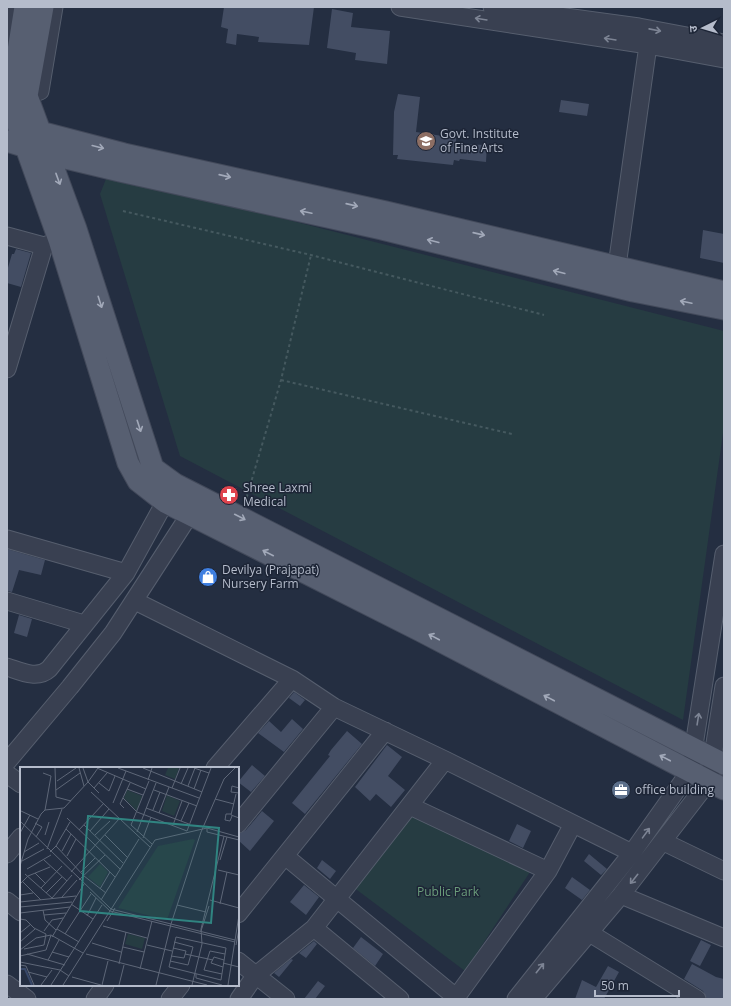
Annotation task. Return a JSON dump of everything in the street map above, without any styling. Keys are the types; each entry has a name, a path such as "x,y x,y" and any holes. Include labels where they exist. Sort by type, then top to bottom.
{"main road":[{"path":"25,7 11,129 34,140 124,154 386,212 724,292"},
{"path":"43,7 15,94 34,140 52,243 128,462 138,481 165,502 421,631 717,785"},
{"path":"34,140 49,154 76,229 152,468 175,484 718,761"},
{"path":"49,154 382,229 633,291 724,310"}],"street":[{"path":"7,46 13,7"},
{"path":"15,94 40,91 54,7"},
{"path":"400,7 648,45 724,59"},
{"path":"492,7 560,12 724,43"},
{"path":"617,266 648,45"},
{"path":"7,236 52,243 8,359"},
{"path":"7,667 36,675 46,672 126,573 165,502"},
{"path":"7,762 70,688 113,633 190,514"},
{"path":"7,539 126,573"},
{"path":"525,997 632,853 690,771 724,554"},
{"path":"7,601 84,624"},
{"path":"135,601 292,679 334,707 445,760 632,853"},
{"path":"217,767 292,679"},
{"path":"525,997 588,932 621,895 664,842 717,785 724,686"},
{"path":"239,823 334,707"},
{"path":"239,913 385,731"},
{"path":"238,999 255,976 314,928 445,760"},
{"path":"7,774 20,783"},
{"path":"410,806 548,871"},
{"path":"285,856 456,998 548,871 573,824"},
{"path":"7,854 20,838"},
{"path":"664,842 724,872"},
{"path":"621,895 724,938"},
{"path":"7,901 20,911"},
{"path":"314,928 400,999"},
{"path":"588,932 697,999"},
{"path":"239,962 286,999"},
{"path":"7,984 27,999"},
{"path":"95,999 104,986"},
{"path":"170,999 180,986"}],"path":[{"path":"123,211 311,255 544,315"},
{"path":"241,517 281,380 311,255"},
{"path":"281,380 512,434"}],"green space":[{"path":"108,174 724,331 724,426 683,720 180,456 100,194"},
{"name":"Public Park","path":"412,816 530,872 465,971 353,887"}],"building":[{"path":"224,7 314,7 309,45 258,42 259,37 237,34 236,45 226,43 228,29 221,27"},
{"path":"332,9 353,13 351,27 390,31 387,64 355,60 356,53 327,48"},
{"path":"398,94 420,97 416,132 456,138 456,144 487,145 486,162 460,159 459,161 454,160 453,165 397,159 398,155 393,155 394,112"},
{"path":"561,100 589,104 587,116 559,112"},
{"path":"703,230 724,234 724,263 700,258"},
{"path":"16,249 31,253 21,287 7,283 7,271 12,254 14,254"},
{"path":"7,549 45,560 41,575 19,570 12,592 7,591"},
{"path":"19,615 32,619 27,637 14,633"},
{"path":"294,692 305,700 300,706 289,698"},
{"path":"292,719 303,729 284,752 258,733 269,721 281,732"},
{"path":"347,731 362,744 305,814 292,803 330,756 328,755 331,750"},
{"path":"387,745 402,757 388,776 405,790 391,807 376,794 370,801 355,787"},
{"path":"252,765 265,776 251,792 239,783"},
{"path":"262,811 274,821 250,851 239,841 239,834 246,830"},
{"path":"517,824 531,831 523,848 509,841"},
{"path":"589,854 607,869 601,875 584,861"},
{"path":"322,860 336,871 330,879 317,868"},
{"path":"572,877 590,890 582,900 565,888"},
{"path":"304,885 319,897 306,915 290,902"},
{"path":"361,937 383,954 375,966 353,948"},
{"path":"701,940 711,945 700,966 690,961"},
{"path":"314,941 317,944 306,958 299,953"},
{"path":"291,959 293,960 279,977 274,973"},
{"path":"692,964 716,977 724,979 724,999 707,999 703,991 684,979"},
{"path":"608,966 619,972 604,999 575,999 582,980 596,987"},
{"path":"318,981 325,986 315,999 304,999"}],"place":[{"name":"Govt. Institute of Fine Arts","path":"426,141"},
{"name":"Shree Laxmi Medical","path":"229,495"},
{"name":"Devilya (Prajapat) Nursery Farm","path":"208,577"},
{"name":"office building","path":"621,790"}]}
